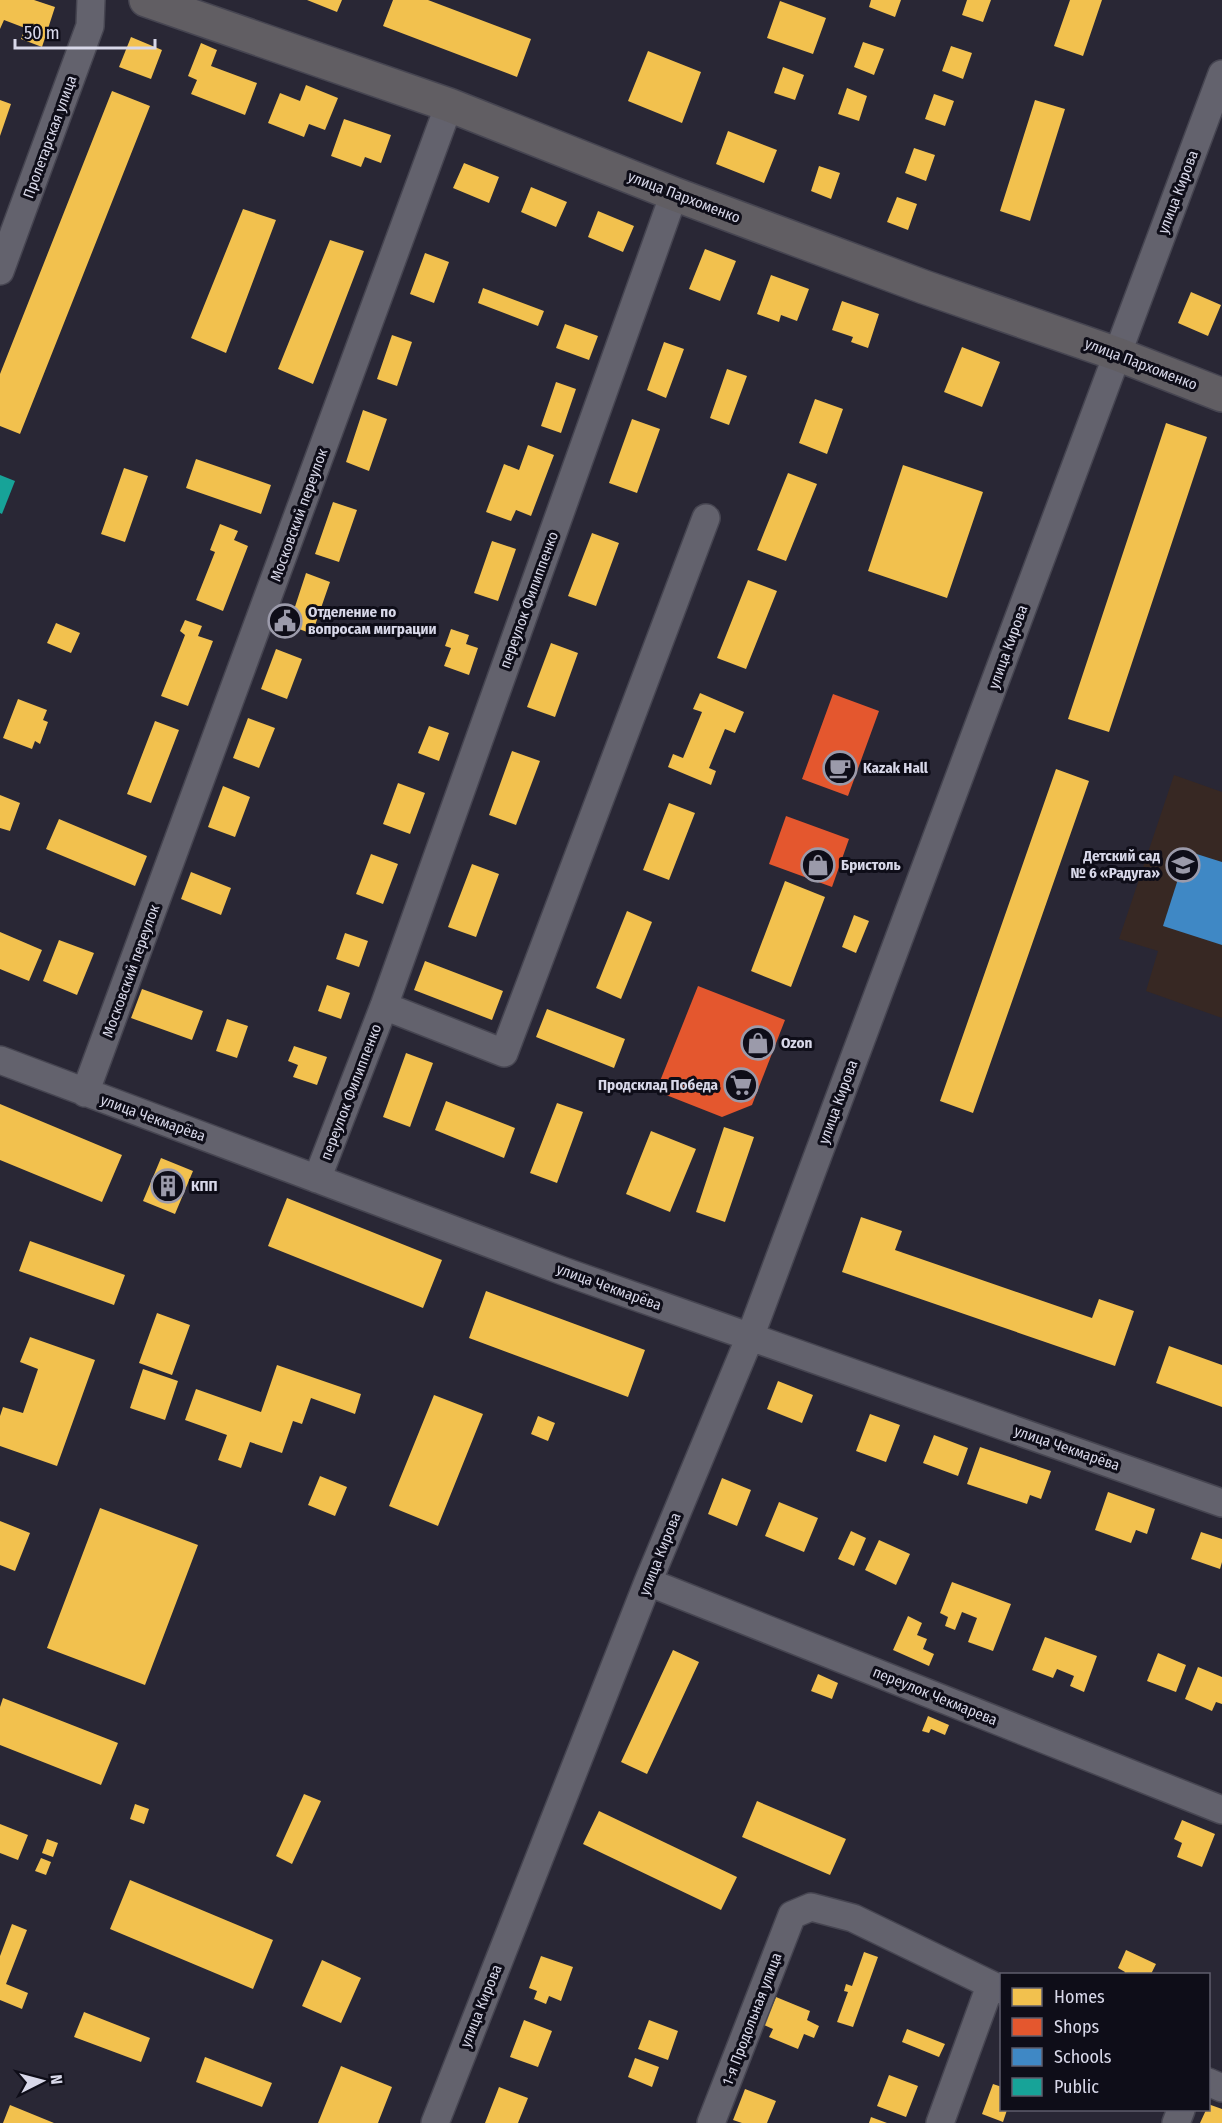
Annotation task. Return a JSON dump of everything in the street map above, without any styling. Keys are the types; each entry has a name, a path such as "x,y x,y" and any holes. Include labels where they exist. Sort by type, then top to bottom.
{"main road":[{"name":"улица Пархоменко","path":"147,0 450,105 674,194 924,287 1117,354 1222,395"}],"street":[{"name":"Пролетарская улица","path":"0,272 90,26 91,0"},
{"name":"улица Кирова","path":"435,2123 648,1582 750,1337 1222,74"},
{"name":"Московский переулок","path":"85,1093 450,105"},
{"name":"переулок Филиппенко","path":"317,1179 384,1006 674,194"},
{"name":"переулок Филиппенко","path":"384,1006 504,1053 706,518"},
{"name":"улица Чекмарёва","path":"0,1060 563,1271 1222,1503"},
{"name":"переулок Чекмарева","path":"648,1582 1222,1810"},
{"name":"1-я Продольная улица","path":"711,2123 792,1915 811,1907 852,1918 996,1988"},
{"path":"939,2123 996,1988"}],"shaded area":[{"name":"Детский сад № 6 «Радуга»","path":"1174,775 1222,792 1222,1018 1146,991 1158,951 1119,939"}],"building: Homes":[{"path":"0,0 34,0 55,7 42,47 21,39 25,28 4,20 0,29"},
{"path":"307,0 342,0 337,12"},
{"path":"393,0 428,0 531,39 517,77 383,26"},
{"path":"871,0 901,0 895,17 869,7"},
{"path":"967,0 991,0 983,22 962,15"},
{"path":"1070,0 1102,0 1083,56 1054,46"},
{"path":"780,1 826,18 813,54 767,38"},
{"path":"131,37 162,50 151,79 119,67"},
{"path":"863,42 884,49 874,75 854,67"},
{"path":"201,43 217,50 211,66 257,83 245,115 191,94 197,80 188,76"},
{"path":"951,46 972,53 963,79 942,71"},
{"path":"648,51 701,72 682,123 628,101"},
{"path":"783,67 804,75 795,100 774,93"},
{"path":"306,85 338,98 325,130 309,124 304,137 268,123 280,93 300,101"},
{"path":"847,88 867,96 859,121 838,114"},
{"path":"112,91 150,106 20,434 0,426 0,374"},
{"path":"934,94 954,101 945,126 925,119"},
{"path":"0,100 11,104 0,136"},
{"path":"1035,100 1065,109 1030,221 1000,211"},
{"path":"344,119 391,135 381,163 365,157 361,167 331,156"},
{"path":"728,131 777,150 764,183 716,164"},
{"path":"914,148 935,155 926,181 905,173"},
{"path":"464,163 499,177 489,203 453,188"},
{"path":"819,166 840,173 831,199 811,191"},
{"path":"531,187 567,202 556,227 521,212"},
{"path":"897,197 917,204 908,230 887,222"},
{"path":"243,209 276,220 226,353 191,338"},
{"path":"598,211 634,226 623,252 588,237"},
{"path":"330,240 364,251 313,384 278,369"},
{"path":"705,249 736,261 720,301 689,289"},
{"path":"425,253 449,262 434,303 410,294"},
{"path":"771,275 809,289 797,321 781,315 779,322 757,314"},
{"path":"483,288 544,311 538,326 478,303"},
{"path":"1191,292 1221,305 1208,336 1178,323"},
{"path":"842,301 879,314 868,348 851,342 853,337 832,330"},
{"path":"565,324 598,336 589,360 556,348"},
{"path":"392,335 412,342 397,386 377,379"},
{"path":"664,342 684,349 666,398 647,390"},
{"path":"962,347 1000,362 982,407 944,392"},
{"path":"727,369 747,376 729,425 710,418"},
{"path":"556,382 576,389 561,433 541,426"},
{"path":"815,399 843,409 827,454 799,443"},
{"path":"363,410 387,419 369,471 346,462"},
{"path":"632,419 660,429 637,493 609,483"},
{"path":"1166,423 1207,437 1109,732 1068,719"},
{"path":"528,445 554,455 531,516 516,510 511,521 486,512 504,464 519,470"},
{"path":"196,459 271,485 261,514 186,488"},
{"path":"903,465 983,492 947,598 868,571"},
{"path":"124,468 148,476 125,542 101,534"},
{"path":"788,473 817,484 786,561 757,550"},
{"path":"333,502 357,510 339,562 315,554"},
{"path":"220,524 238,531 234,540 248,546 223,611 196,600 215,552 210,550"},
{"path":"592,533 619,543 596,606 568,596"},
{"path":"492,541 516,549 498,601 474,593"},
{"path":"306,573 330,582 312,634 289,625"},
{"path":"748,580 777,591 746,669 717,658"},
{"path":"185,620 202,626 198,636 213,641 188,706 161,696 185,635 180,631"},
{"path":"56,623 80,633 71,653 47,643"},
{"path":"451,629 469,635 466,644 478,648 469,675 444,666 451,648 445,646"},
{"path":"551,643 578,653 555,717 527,707"},
{"path":"276,649 302,659 287,699 261,689"},
{"path":"700,693 744,712 735,733 725,729 709,768 716,771 711,785 668,767 673,754 683,758 702,712 693,709"},
{"path":"18,699 47,710 43,720 48,722 40,744 35,741 32,749 3,738"},
{"path":"248,718 275,728 259,768 233,758"},
{"path":"155,721 179,730 151,803 127,794"},
{"path":"429,726 449,733 439,761 418,753"},
{"path":"512,751 540,761 516,825 489,815"},
{"path":"1056,769 1089,781 973,1113 940,1101"},
{"path":"398,783 425,793 410,834 383,824"},
{"path":"223,786 250,797 235,837 208,827"},
{"path":"0,795 20,803 10,831 0,828"},
{"path":"669,803 695,813 669,880 643,870"},
{"path":"59,819 147,856 135,886 46,849"},
{"path":"371,854 398,864 383,904 356,894"},
{"path":"472,864 499,874 476,937 448,927"},
{"path":"191,872 231,888 221,915 181,899"},
{"path":"785,881 825,897 791,987 751,971"},
{"path":"627,911 652,922 621,999 596,988"},
{"path":"854,915 869,921 856,953 842,947"},
{"path":"0,932 42,950 29,981 0,969"},
{"path":"345,933 368,941 359,967 336,959"},
{"path":"59,940 94,953 77,995 43,981"},
{"path":"425,961 503,991 492,1020 414,990"},
{"path":"327,985 350,993 341,1019 318,1011"},
{"path":"142,989 203,1011 192,1040 131,1018"},
{"path":"547,1009 625,1039 614,1068 536,1037"},
{"path":"227,1019 248,1026 237,1058 216,1051"},
{"path":"294,1046 327,1057 317,1085 293,1077 298,1065 288,1061"},
{"path":"406,1053 433,1063 410,1127 383,1117"},
{"path":"446,1101 515,1128 504,1158 435,1130"},
{"path":"557,1103 583,1112 557,1183 530,1173"},
{"path":"0,1104 122,1155 102,1202 0,1160"},
{"path":"724,1127 754,1137 725,1222 696,1212"},
{"path":"651,1131 696,1149 670,1212 626,1194"},
{"name":"КПП","path":"161,1158 193,1171 175,1214 143,1201"},
{"path":"287,1198 442,1260 423,1308 268,1246"},
{"path":"861,1217 902,1231 895,1250 1092,1318 1099,1299 1134,1311 1115,1366 842,1272"},
{"path":"30,1241 125,1275 114,1305 19,1271"},
{"path":"486,1291 645,1350 628,1397 469,1338"},
{"path":"157,1313 190,1325 172,1375 139,1363"},
{"path":"30,1337 95,1360 57,1466 0,1446 0,1416 3,1407 23,1413 38,1369 20,1362"},
{"path":"1169,1346 1222,1365 1222,1407 1156,1383"},
{"path":"277,1365 361,1394 355,1414 311,1398 302,1424 293,1421 282,1453 250,1442 241,1468 218,1460 227,1435 185,1420 196,1389 261,1412"},
{"path":"143,1369 178,1381 165,1420 130,1408"},
{"path":"778,1381 813,1395 802,1423 767,1409"},
{"path":"434,1395 483,1414 438,1526 389,1506"},
{"path":"870,1414 900,1425 886,1462 856,1451"},
{"path":"538,1416 555,1423 548,1441 531,1434"},
{"path":"934,1435 968,1448 958,1476 923,1463"},
{"path":"980,1447 1051,1471 1041,1499 1030,1495 1027,1504 967,1484"},
{"path":"320,1476 347,1487 335,1516 308,1505"},
{"path":"722,1478 751,1490 737,1526 708,1514"},
{"path":"1108,1492 1155,1509 1147,1534 1136,1530 1131,1543 1095,1530"},
{"path":"779,1502 818,1518 804,1552 765,1536"},
{"path":"100,1508 198,1545 145,1685 47,1648"},
{"path":"0,1521 30,1533 15,1571 0,1565"},
{"path":"851,1531 866,1538 854,1566 838,1559"},
{"path":"1201,1532 1222,1539 1220,1569 1191,1559"},
{"path":"879,1540 910,1554 896,1585 865,1570"},
{"path":"952,1582 1011,1604 993,1651 968,1642 977,1618 962,1612 955,1630 945,1626 948,1617 940,1613"},
{"path":"908,1616 922,1623 917,1635 927,1639 923,1649 934,1654 929,1666 893,1650"},
{"path":"1045,1637 1097,1656 1084,1692 1070,1686 1074,1676 1057,1669 1053,1678 1032,1670"},
{"path":"673,1650 699,1662 647,1774 621,1762"},
{"path":"1158,1653 1186,1665 1176,1692 1147,1681"},
{"path":"1198,1667 1222,1677 1222,1704 1216,1702 1212,1711 1185,1699"},
{"path":"818,1674 838,1683 832,1699 811,1691"},
{"path":"3,1698 118,1743 101,1785 0,1745 0,1707"},
{"path":"928,1716 949,1725 945,1735 931,1729 929,1733 922,1731"},
{"path":"304,1794 321,1801 292,1864 276,1856"},
{"path":"757,1801 846,1839 830,1875 742,1837"},
{"path":"135,1804 149,1809 144,1824 130,1819"},
{"path":"599,1811 737,1877 721,1910 583,1844"},
{"path":"1182,1820 1215,1834 1202,1867 1177,1857 1182,1843 1174,1839"},
{"path":"0,1824 28,1835 18,1860 0,1853"},
{"path":"47,1839 58,1843 53,1857 42,1853"},
{"path":"41,1858 51,1862 46,1875 35,1871"},
{"path":"130,1880 273,1940 253,1989 110,1929"},
{"path":"12,1924 27,1930 6,1984 28,1993 22,2009 0,2000 0,1956"},
{"path":"1126,1950 1156,1964 1152,1973 1124,1973 1118,1968"},
{"path":"864,1952 878,1957 853,2027 837,2022 848,1992 844,1991 846,1984 852,1986"},
{"path":"541,1956 573,1967 561,2001 549,1996 546,2004 534,1999 537,1991 529,1988"},
{"path":"322,1960 361,1978 341,2023 302,2006"},
{"path":"776,1997 810,2011 807,2020 819,2026 814,2038 804,2034 798,2049 769,2037 773,2029 764,2025"},
{"path":"84,2012 150,2038 141,2062 74,2037"},
{"path":"524,2020 552,2031 538,2067 510,2057"},
{"path":"649,2020 678,2031 668,2060 638,2049"},
{"path":"907,2029 945,2044 939,2057 902,2042"},
{"path":"205,2057 272,2083 262,2107 196,2082"},
{"path":"635,2058 659,2067 652,2087 628,2077"},
{"path":"341,2066 392,2087 378,2123 318,2123"},
{"path":"889,2075 918,2086 906,2117 877,2106"},
{"path":"993,2084 1000,2086 1000,2111 1007,2111 1003,2122 982,2114"},
{"path":"499,2087 528,2098 518,2123 485,2123"},
{"path":"745,2089 776,2101 767,2123 742,2123 733,2120"},
{"path":"10,2105 54,2123 3,2123"},
{"path":"1210,2105 1222,2109 1222,2123 1200,2123 1206,2111 1210,2111"},
{"path":"871,2117 887,2123 869,2123"}],"building: Shops":[{"path":"833,694 879,711 848,796 802,779"},
{"path":"786,816 849,839 832,887 769,864"},
{"path":"698,986 785,1020 752,1105 722,1117 656,1091"}],"building: Schools":[{"path":"1187,851 1222,862 1222,945 1163,926"}],"building: Public":[{"path":"0,475 15,481 2,514 0,513"}],"place":[{"name":"Отделение по вопросам миграции","path":"285,621"},
{"name":"Kazak Hall","path":"840,768"},
{"name":"Бристоль","path":"818,865"},
{"name":"Детский сад № 6 «Радуга»","path":"1183,865"},
{"name":"Ozon","path":"758,1043"},
{"name":"Продсклад Победа","path":"741,1085"},
{"name":"КПП","path":"168,1186"}]}
